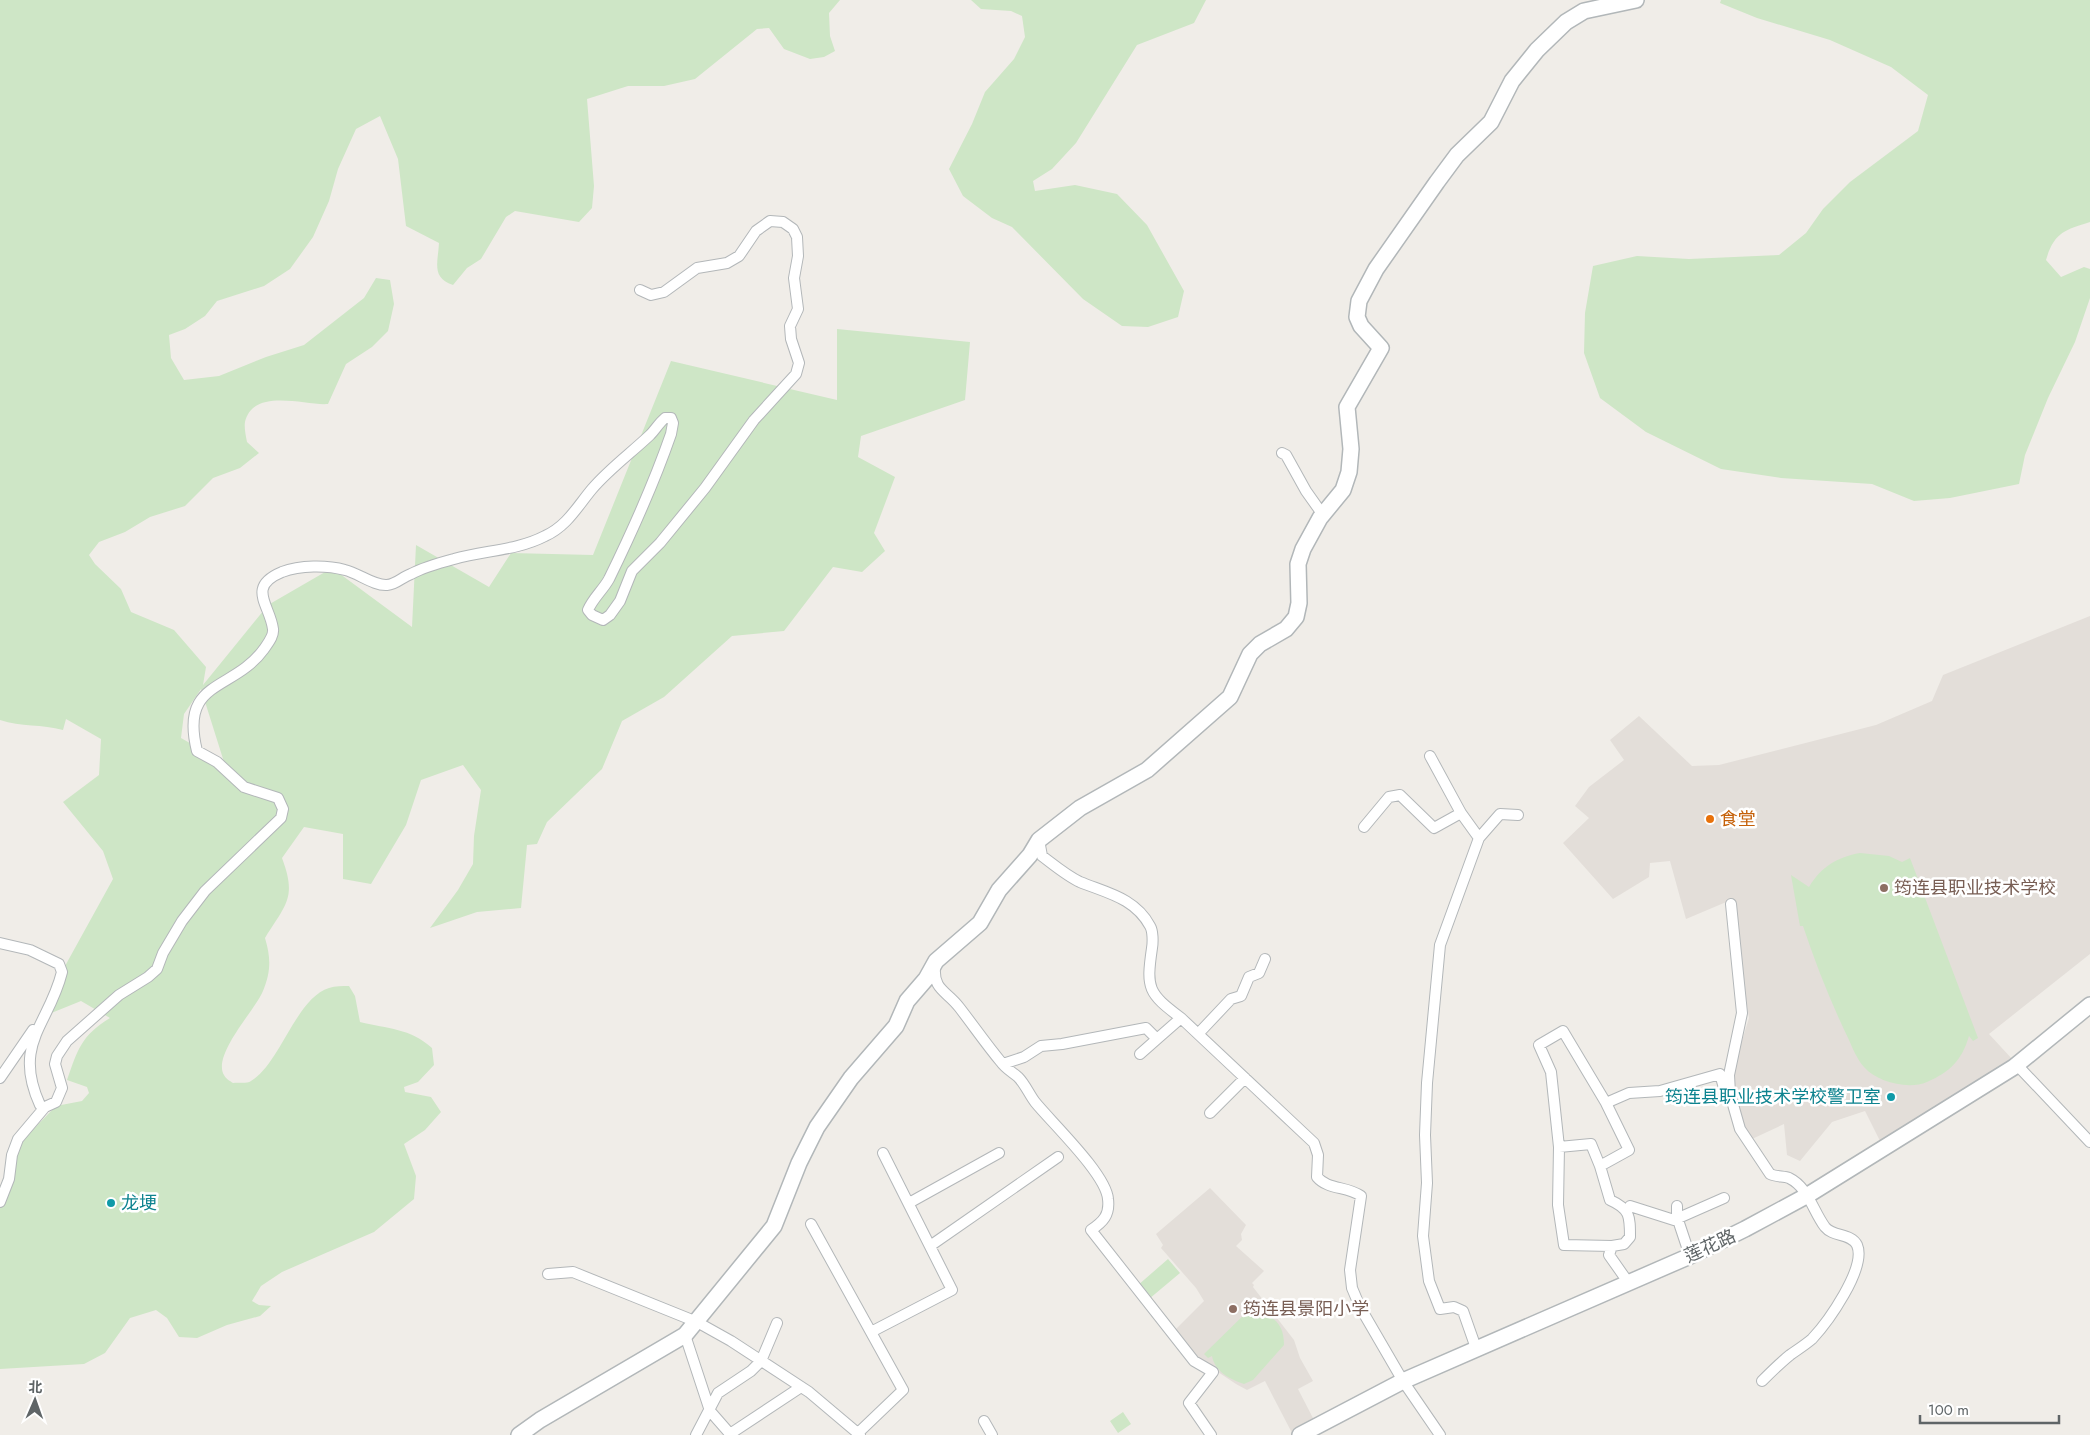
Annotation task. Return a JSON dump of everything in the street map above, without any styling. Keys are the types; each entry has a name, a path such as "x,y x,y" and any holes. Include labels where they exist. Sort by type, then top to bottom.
{"street":[{"path":"519,1435 540,1420 685,1335 774,1226 799,1163 817,1128 851,1078 896,1026 907,1001 926,979 936,961 980,923 999,890 1030,854 1039,840 1080,808 1147,770 1230,697 1250,654 1260,644 1286,629 1296,617 1299,603 1298,564 1303,549 1322,515 1343,490 1350,472 1351,449 1347,407 1380,348 1361,326 1357,317 1359,301 1376,269 1457,155 1491,122 1512,81 1536,50 1566,22 1584,11 1636,0"},
{"path":"0,1202 10,1178 12,1155 18,1139 45,1107 56,1102 62,1088 55,1064 57,1056 67,1041 119,995 148,978 156,969 163,952 182,921 205,891 281,818 283,809 278,798 244,787 217,762 197,751 192,717 201,701 212,688 243,670 260,654 271,639 273,630 264,606 262,590 267,581 282,572 304,568 328,567 345,570 385,585 397,583 409,574 457,558 512,548 546,536 575,514 593,489 652,433 660,422 665,418 671,418 673,423 671,434 642,507 608,581 591,602 588,610 592,615 603,620 610,615 620,601 632,570 660,543 705,488 754,420 796,374 799,363 791,339 790,326 798,309 794,278 798,256 797,237 793,229 783,222 770,220 756,231 739,256 727,263 697,268 664,292 651,295 640,290"},
{"path":"1282,453 1286,455 1322,515"},
{"path":"1430,756 1462,813 1479,838"},
{"path":"1364,826 1389,796 1400,795 1434,828 1462,813"},
{"path":"1476,1348 1463,1311 1454,1307 1440,1308 1428,1281 1423,1236 1427,1183 1425,1136 1427,1083 1440,945 1479,838 1500,814 1518,815"},
{"path":"1039,840 1042,856 1079,881 1118,895 1134,907 1151,927 1153,944 1148,974 1150,988 1162,1003 1182,1018 1314,1143 1318,1155 1317,1176 1323,1184 1352,1190 1361,1196 1350,1270 1352,1288 1356,1299 1403,1381 1440,1435"},
{"path":"1731,904 1742,1013 1728,1075 1730,1094 1740,1129 1770,1174 1788,1178 1808,1195 1816,1213 1827,1229 1853,1240 1858,1246 1859,1258 1847,1291 1816,1334 1762,1381"},
{"path":"0,943 30,950 59,964 62,972 32,1046 29,1072 40,1105 45,1107"},
{"path":"1198,1034 1232,999 1241,996 1249,977 1259,973 1265,959"},
{"path":"936,961 934,978 943,993 958,1005 1002,1064 1018,1078 1036,1103 1056,1124 1098,1178 1108,1198 1108,1213 1102,1223 1091,1230 1194,1361 1213,1372 1189,1403 1211,1435"},
{"name":"莲花路","path":"1300,1435 1403,1381 1690,1256 1745,1230 1808,1195 2017,1065 2090,1005"},
{"path":"0,1078 44,1013"},
{"path":"1140,1054 1182,1018"},
{"path":"1002,1064 1024,1057 1041,1046 1062,1044 1146,1028 1157,1039"},
{"path":"1558,1147 1591,1144 1610,1200 1622,1206 1629,1215 1630,1237 1624,1244 1612,1246 1564,1245 1558,1205 1558,1147 1551,1072 1539,1045 1563,1031 1606,1103 1629,1150 1600,1166"},
{"path":"2017,1065 2090,1142"},
{"path":"1606,1103 1629,1093 1660,1091 1720,1074 1724,1088 1730,1094"},
{"path":"1210,1113 1245,1078"},
{"path":"909,1204 999,1152"},
{"path":"872,1332 952,1290 884,1153"},
{"path":"930,1246 1058,1157"},
{"path":"1630,1206 1677,1220 1724,1198"},
{"path":"1677,1206 1677,1220 1690,1256"},
{"path":"548,1274 573,1272 697,1322 761,1360 801,1387 859,1434 902,1390 872,1332 811,1224"},
{"path":"1612,1246 1609,1255 1628,1282"},
{"path":"696,1435 718,1393 751,1371 761,1360 777,1323"},
{"path":"685,1335 709,1407 730,1434 801,1387"},
{"path":"984,1421 992,1435"}],"shaded area":[{"name":"筠连县职业技术学校","path":"2090,616 2090,954 1989,1034 2013,1060 1881,1143 1865,1111 1832,1122 1800,1161 1787,1155 1784,1124 1752,1139 1742,1124 1734,1093 1732,1073 1749,1018 1731,900 1686,919 1670,861 1650,863 1649,877 1613,899 1563,843 1589,818 1575,806 1589,787 1624,760 1610,740 1639,716 1692,766 1719,765 1876,725 1932,701 1943,675"},
{"name":"筠连县景阳小学","path":"1210,1188 1246,1225 1241,1234 1242,1240 1236,1246 1264,1271 1252,1283 1253,1287 1294,1340 1300,1358 1313,1381 1298,1389 1315,1422 1292,1433 1265,1381 1247,1390 1191,1354 1173,1332 1204,1301 1196,1288 1161,1248 1163,1245 1156,1234"}],"green space":[{"path":"0,0 840,0 829,13 830,36 835,51 824,57 810,59 784,49 769,28 757,29 695,79 664,86 628,86 587,99 594,186 592,208 579,222 515,211 506,217 481,259 467,268 453,285 441,278 437,268 439,243 406,226 398,159 380,116 356,129 338,169 329,201 313,237 290,269 264,286 217,301 205,316 185,329 169,335 171,358 184,380 219,376 266,357 304,345 364,298 376,278 390,280 394,304 388,331 372,347 346,364 328,404 269,401 258,405 250,411 245,427 247,442 259,453 240,468 213,478 185,506 150,517 125,532 99,542 89,555 95,564 121,589 131,612 174,630 206,667 203,685 268,605 332,568 412,627 416,545 489,587 511,553 593,555 671,361 837,400 837,329 970,342 965,400 861,436 858,457 895,477 874,533 885,551 862,572 833,567 784,631 732,636 664,697 622,721 602,769 547,822 537,844 527,845 521,908 477,912 430,928 458,890 473,864 474,836 481,790 463,765 421,780 406,825 371,884 343,879 343,834 304,827 282,858 289,883 289,892 284,908 265,938 269,965 266,984 259,999 229,1045 222,1066 224,1075 233,1083 251,1081 271,1061 297,1017 317,994 331,987 349,986 355,996 360,1022 407,1033 424,1041 432,1048 434,1065 418,1082 404,1087 405,1092 431,1097 441,1112 425,1130 404,1144 416,1176 414,1199 374,1232 282,1272 261,1286 252,1301 259,1305 271,1306 260,1316 227,1325 197,1338 179,1337 167,1318 156,1310 130,1318 105,1353 84,1364 0,1369 0,1206 18,1145 56,1106 82,1101 89,1093 87,1087 67,1080 82,1044 93,1031 110,1018 81,1001 39,1018 54,986 113,879 103,851 63,802 99,775 101,739 66,719 63,730 0,720","holes":["201,689 224,762 181,738 184,714"]},
{"path":"971,0 1206,0 1194,23 1137,45 1076,143 1052,169 1033,181 1035,191 1075,185 1117,194 1147,225 1184,291 1178,317 1148,327 1122,326 1083,299 1012,227 992,218 963,196 949,169 972,124 985,92 1014,59 1025,37 1022,16 1011,11 981,9"},
{"path":"1721,0 2090,0 2090,222 2061,234 2053,244 2046,260 2061,277 2084,267 2090,269 2090,298 2075,342 2048,398 2025,455 2019,484 1950,498 1914,501 1872,484 1781,478 1721,469 1646,432 1600,398 1584,353 1585,313 1593,266 1637,256 1689,259 1779,255 1806,233 1823,209 1850,182 1918,131 1928,95 1891,67 1830,40 1757,18 1720,3"},
{"path":"1860,853 1889,856 1902,862 1910,858 1978,1038 1973,1041 1969,1036 1963,1052 1954,1064 1942,1074 1927,1082 1911,1085 1893,1083 1877,1077 1862,1064 1830,998 1803,926 1800,926 1791,875 1809,887 1830,864 1844,857"},
{"path":"1168,1259 1180,1273 1149,1299 1137,1286"},
{"path":"1255,1304 1259,1309 1256,1312 1268,1316 1277,1322 1284,1338 1284,1345 1253,1380 1244,1384 1220,1371 1212,1356 1208,1358 1204,1354"},
{"path":"1123,1412 1131,1424 1118,1433 1110,1421"}],"place":[{"name":"食堂","path":"1710,819"},
{"name":"筠连县职业技术学校","path":"1884,888"},
{"name":"筠连县职业技术学校警卫室","path":"1891,1097"},
{"name":"龙埂","path":"111,1203"},
{"name":"筠连县景阳小学","path":"1233,1309"}]}
